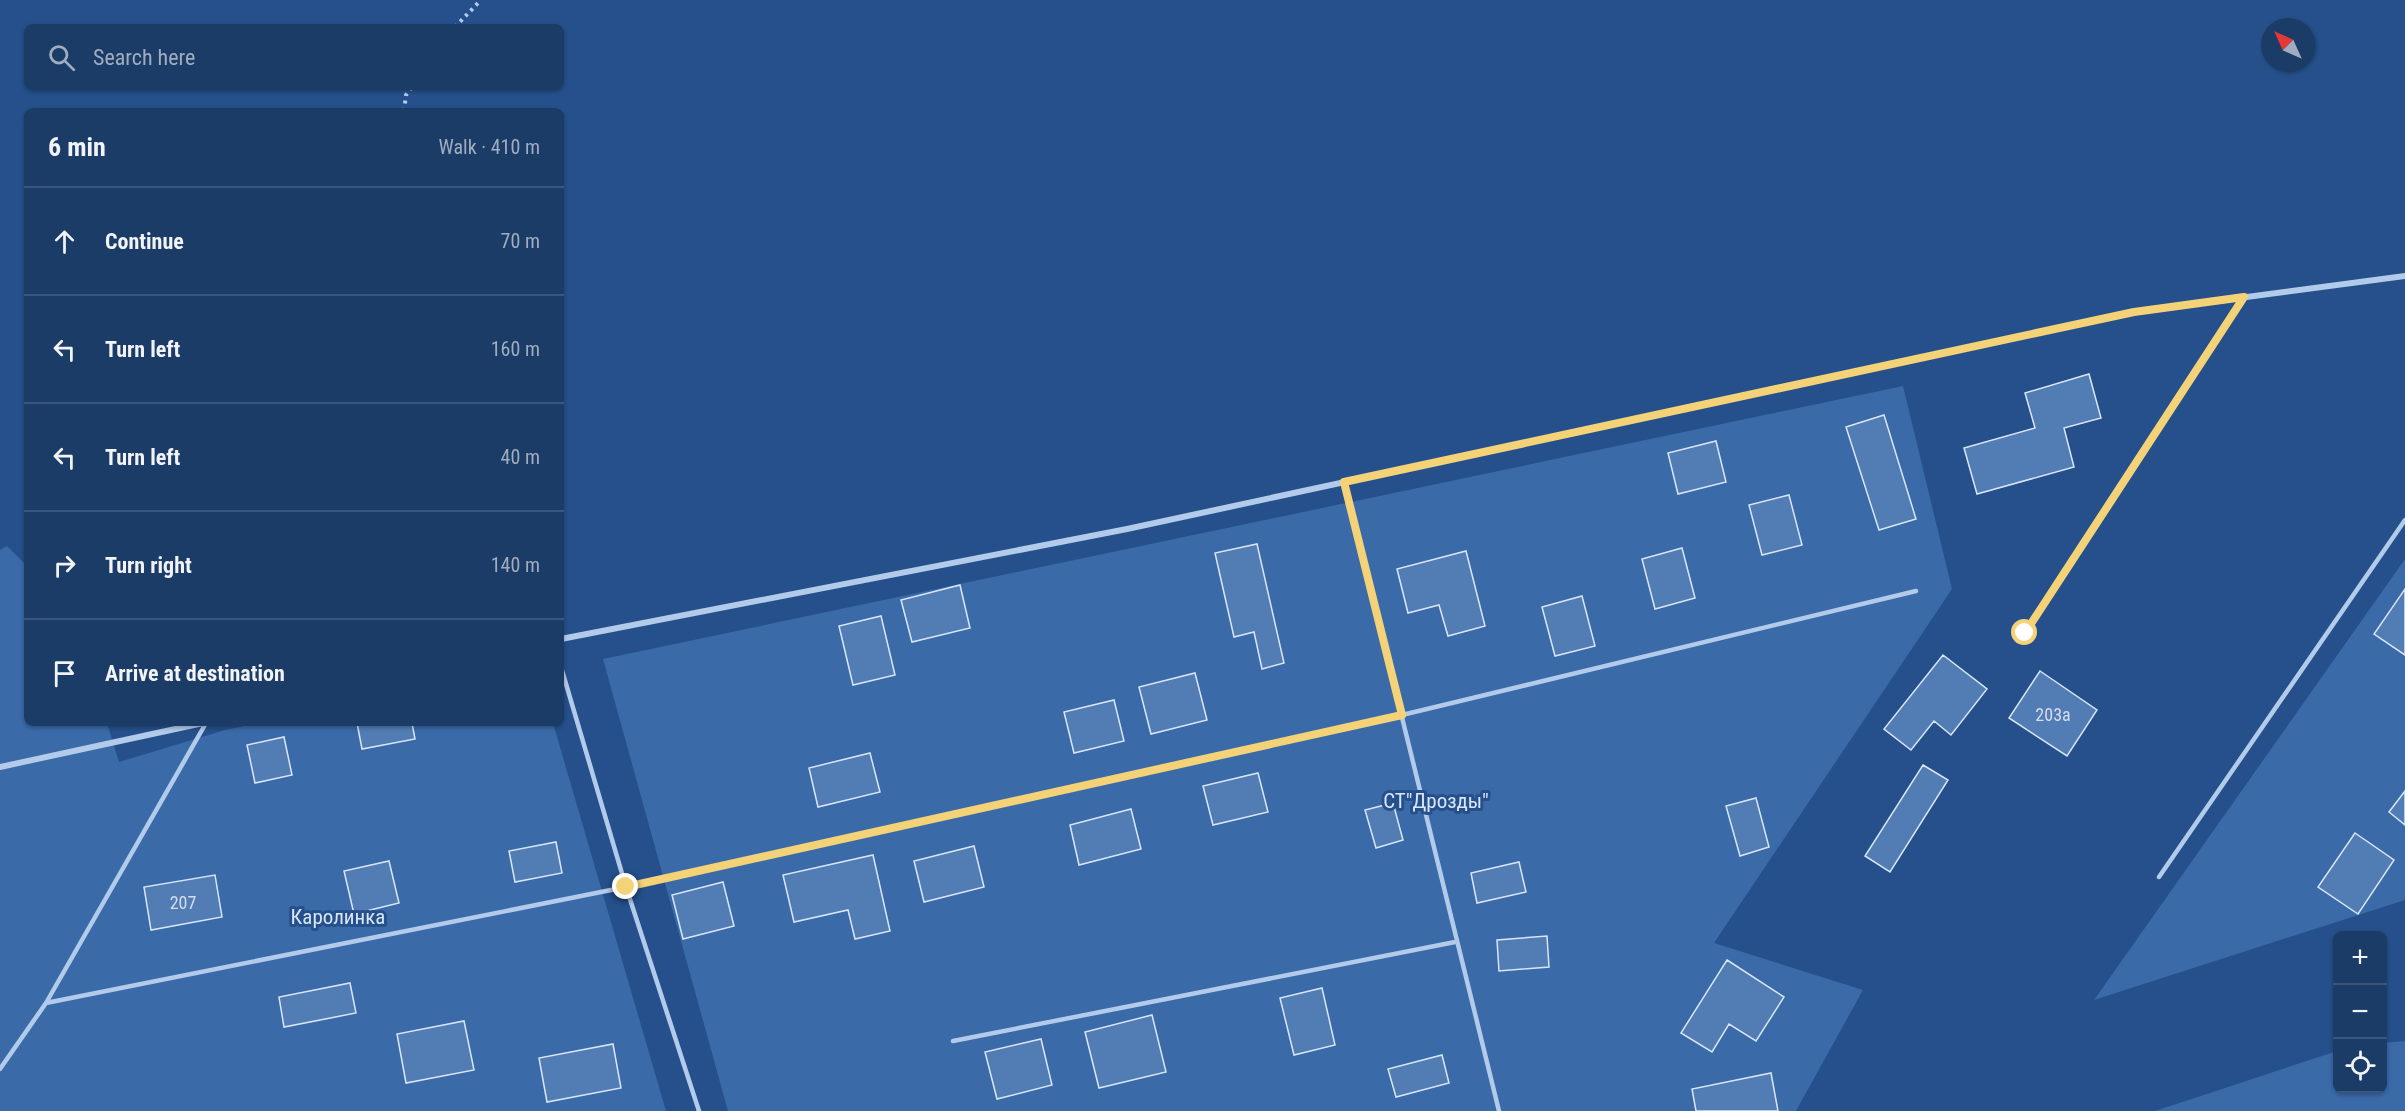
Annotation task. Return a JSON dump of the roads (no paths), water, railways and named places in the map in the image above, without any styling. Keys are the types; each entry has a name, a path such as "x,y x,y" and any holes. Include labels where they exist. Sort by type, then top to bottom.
{"street":[{"path":"564,638 1127,529 2134,312 2405,276"},
{"path":"0,767 190,726"}],"lane":[{"path":"2025,633 2244,297"},
{"path":"1344,482 1455,942 1499,1111"},
{"path":"2159,877 2405,520"},
{"path":"46,1002 626,887 1402,715 1916,591"},
{"path":"564,677 626,887 699,1111"},
{"path":"0,1069 46,1002 202,726"},
{"path":"953,1041 1455,942"}],"park label":[{"name":"СТ\"Дрозды\"","path":"1436,801"},
{"name":"Каролинка","path":"338,917"}]}
